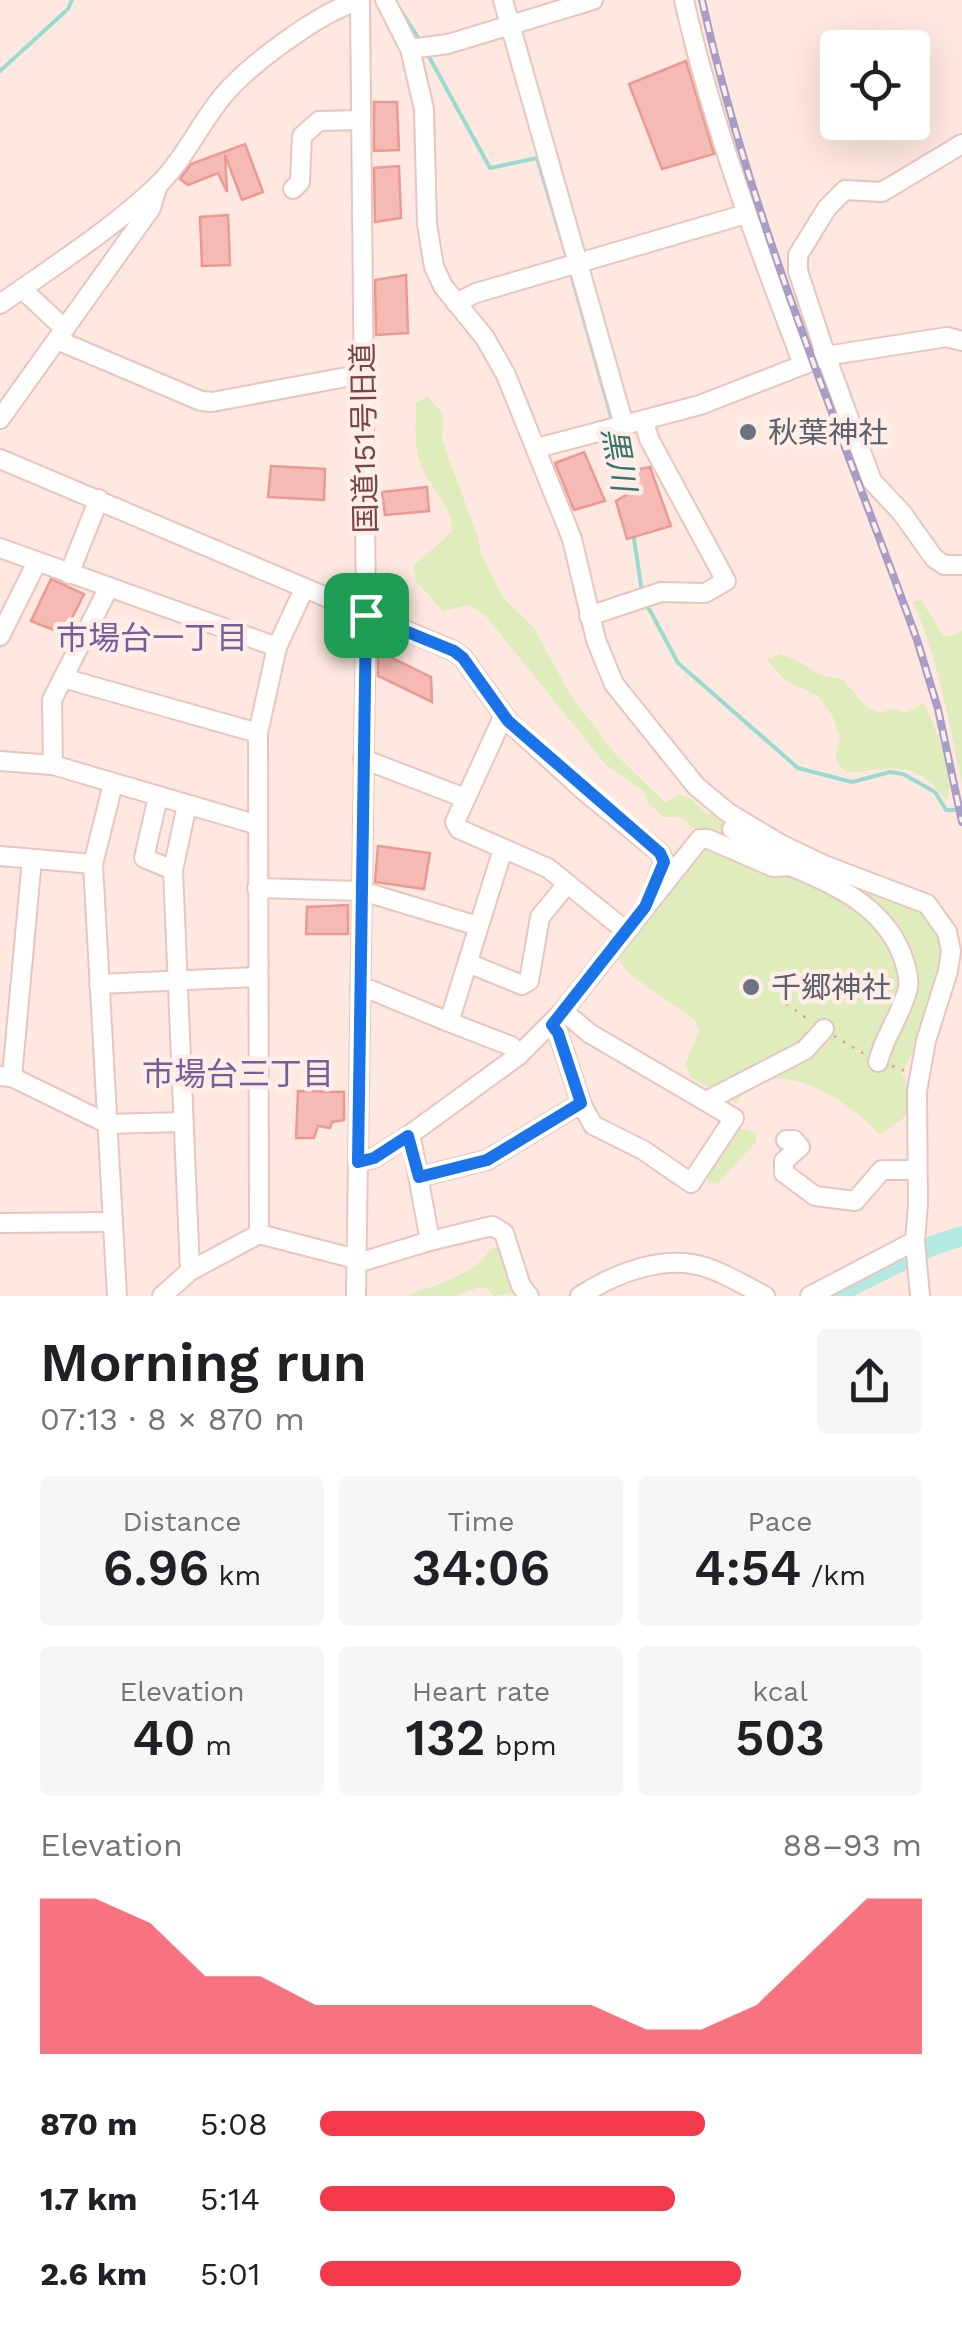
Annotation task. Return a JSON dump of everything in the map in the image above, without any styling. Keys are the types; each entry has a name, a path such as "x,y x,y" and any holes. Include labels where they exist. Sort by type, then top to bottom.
{"street":[{"path":"385,0 419,48 427,224 434,267 456,303 485,338 506,375 572,540 596,640 622,696 696,786 745,824 861,880 912,896 936,913 946,932 948,970 918,1076 916,1251 920,1296"},
{"path":"503,0 617,427"},
{"path":"419,48 448,44 593,0"},
{"path":"684,0 699,68 746,214 802,364"},
{"path":"0,304 158,184 224,94 242,76 301,31 360,1"},
{"name":"国道151号旧道","path":"356,1296 366,615 360,1"},
{"path":"293,189 300,182 302,136 318,121 360,120"},
{"path":"962,144 882,192 846,190 826,208 798,255 798,270 864,468 934,558 944,565 962,565"},
{"path":"0,418 152,208 158,184"},
{"path":"456,303 476,293 746,214"},
{"path":"23,290 61,335 201,402 363,374"},
{"path":"537,448 700,406 826,356 947,337 962,341"},
{"path":"590,616 675,591 706,593 726,581 649,440 644,421"},
{"path":"0,459 454,651 503,716 660,853 664,862 650,898 557,1018 519,1055 408,1136 374,1158 358,1162"},
{"path":"69,574 98,499"},
{"path":"0,548 278,648"},
{"path":"0,636 37,562"},
{"path":"54,766 52,700 109,587"},
{"path":"258,1234 258,733 278,648 304,589"},
{"path":"63,678 258,733"},
{"path":"503,716 455,822 459,828 548,868 626,931"},
{"path":"363,759 466,798"},
{"path":"0,761 54,766 258,825"},
{"path":"113,784 93,864 117,1296"},
{"path":"696,786 696,795 723,824 790,866 833,884 866,905 894,937 909,986 878,1062"},
{"path":"158,797 144,858 173,870"},
{"path":"187,805 173,870 190,1271"},
{"path":"650,898 700,838 773,867 790,866"},
{"path":"449,1022 503,848"},
{"path":"0,856 93,864"},
{"path":"32,858 6,1077 108,1124 182,1122"},
{"path":"468,963 522,985 530,981 540,916 567,884"},
{"path":"257,888 362,891 478,926"},
{"path":"99,984 257,977"},
{"path":"360,990 371,990 511,1046 519,1055"},
{"path":"557,1018 734,1118 690,1183 643,1150 593,1125 581,1103 558,1033 557,1018"},
{"path":"706,1101 804,1050 824,1029"},
{"path":"419,1177 487,1160 581,1103"},
{"path":"408,1136 430,1241"},
{"path":"786,1140 794,1140 800,1147 784,1162 784,1173 825,1200 855,1201 882,1170 917,1170"},
{"path":"0,1223 114,1222"},
{"path":"162,1296 190,1271 258,1234 364,1261 492,1226 504,1233 521,1286 529,1296"},
{"path":"810,1296 916,1251"},
{"path":"580,1296 625,1271 690,1264 765,1296"}],"path":[{"path":"878,1062 918,1076"}],"green space":[{"path":"428,396 443,414 442,440 481,555 504,599 534,628 570,694 616,755 665,802 680,794 706,814 718,810 915,908 932,925 938,940 937,979 901,1075 910,1085 908,1115 880,1135 849,1108 810,1085 769,1080 751,1087 736,1103 692,1078 685,1065 699,1031 695,1020 628,973 618,959 701,844 698,831 679,817 664,817 648,803 643,791 606,765 485,615 469,605 443,611 416,581 413,566 452,532 449,513 426,476 417,452 416,403"},
{"path":"921,600 943,635 954,636 962,630 962,784 937,669 913,602"},
{"path":"780,654 819,675 842,679 867,707 881,713 893,708 905,713 924,703 947,765 947,800 931,783 911,771 891,768 847,773 835,760 840,738 832,715 818,696 785,680 767,660"},
{"path":"738,1128 755,1133 757,1141 717,1184 709,1183 706,1172"},
{"path":"499,1247 518,1292 494,1296 487,1288 477,1288 455,1296 406,1296 464,1273 490,1249"}],"building":[{"path":"686,61 714,154 662,169 629,84"},
{"path":"374,102 397,102 399,150 374,151"},
{"path":"245,144 263,192 242,200 225,155 227,192 218,173 188,185 180,179 191,164"},
{"path":"399,166 401,218 375,222 374,168"},
{"path":"228,215 230,265 202,266 200,217"},
{"path":"406,275 408,333 376,335 375,280"},
{"path":"584,452 605,501 574,510 555,463"},
{"path":"271,466 325,469 324,500 268,497"},
{"path":"650,467 671,526 627,539 616,501 633,491 626,472"},
{"path":"427,487 429,511 385,515 382,492"},
{"path":"51,579 84,594 64,634 31,621"},
{"path":"378,651 431,677 432,702 378,676"},
{"path":"378,846 430,853 424,889 375,882"},
{"path":"348,905 348,934 306,934 307,907"},
{"path":"298,1091 344,1092 344,1120 332,1122 330,1128 318,1126 314,1138 296,1138"}],"waterway":[{"name":"黒川","path":"0,71 68,9 72,0"},
{"name":"黒川","path":"399,8 421,42"},
{"name":"黒川","path":"428,55 490,168 537,158 568,261"},
{"name":"黒川","path":"570,270 612,420"},
{"name":"黒川","path":"615,434 628,498"},
{"name":"黒川","path":"633,532 642,592"},
{"name":"黒川","path":"647,605 678,663 798,768 852,782 890,772 903,774 935,792 946,810 962,810"},
{"path":"831,1296 934,1245 962,1236"}],"railway":[{"path":"702,0 722,82 771,243 917,640 938,709 962,822"}],"place":[{"name":"秋葉神社","path":"748,432"},
{"name":"千郷神社","path":"751,987"}],"district":[{"name":"市場台一丁目","path":"152,638"},
{"name":"市場台三丁目","path":"238,1074"}],"route":[{"path":"366,615 463,658 503,716 660,853 664,862 645,907 552,1025 581,1103 487,1160 419,1177 408,1136 374,1158 358,1162 366,615"}]}
